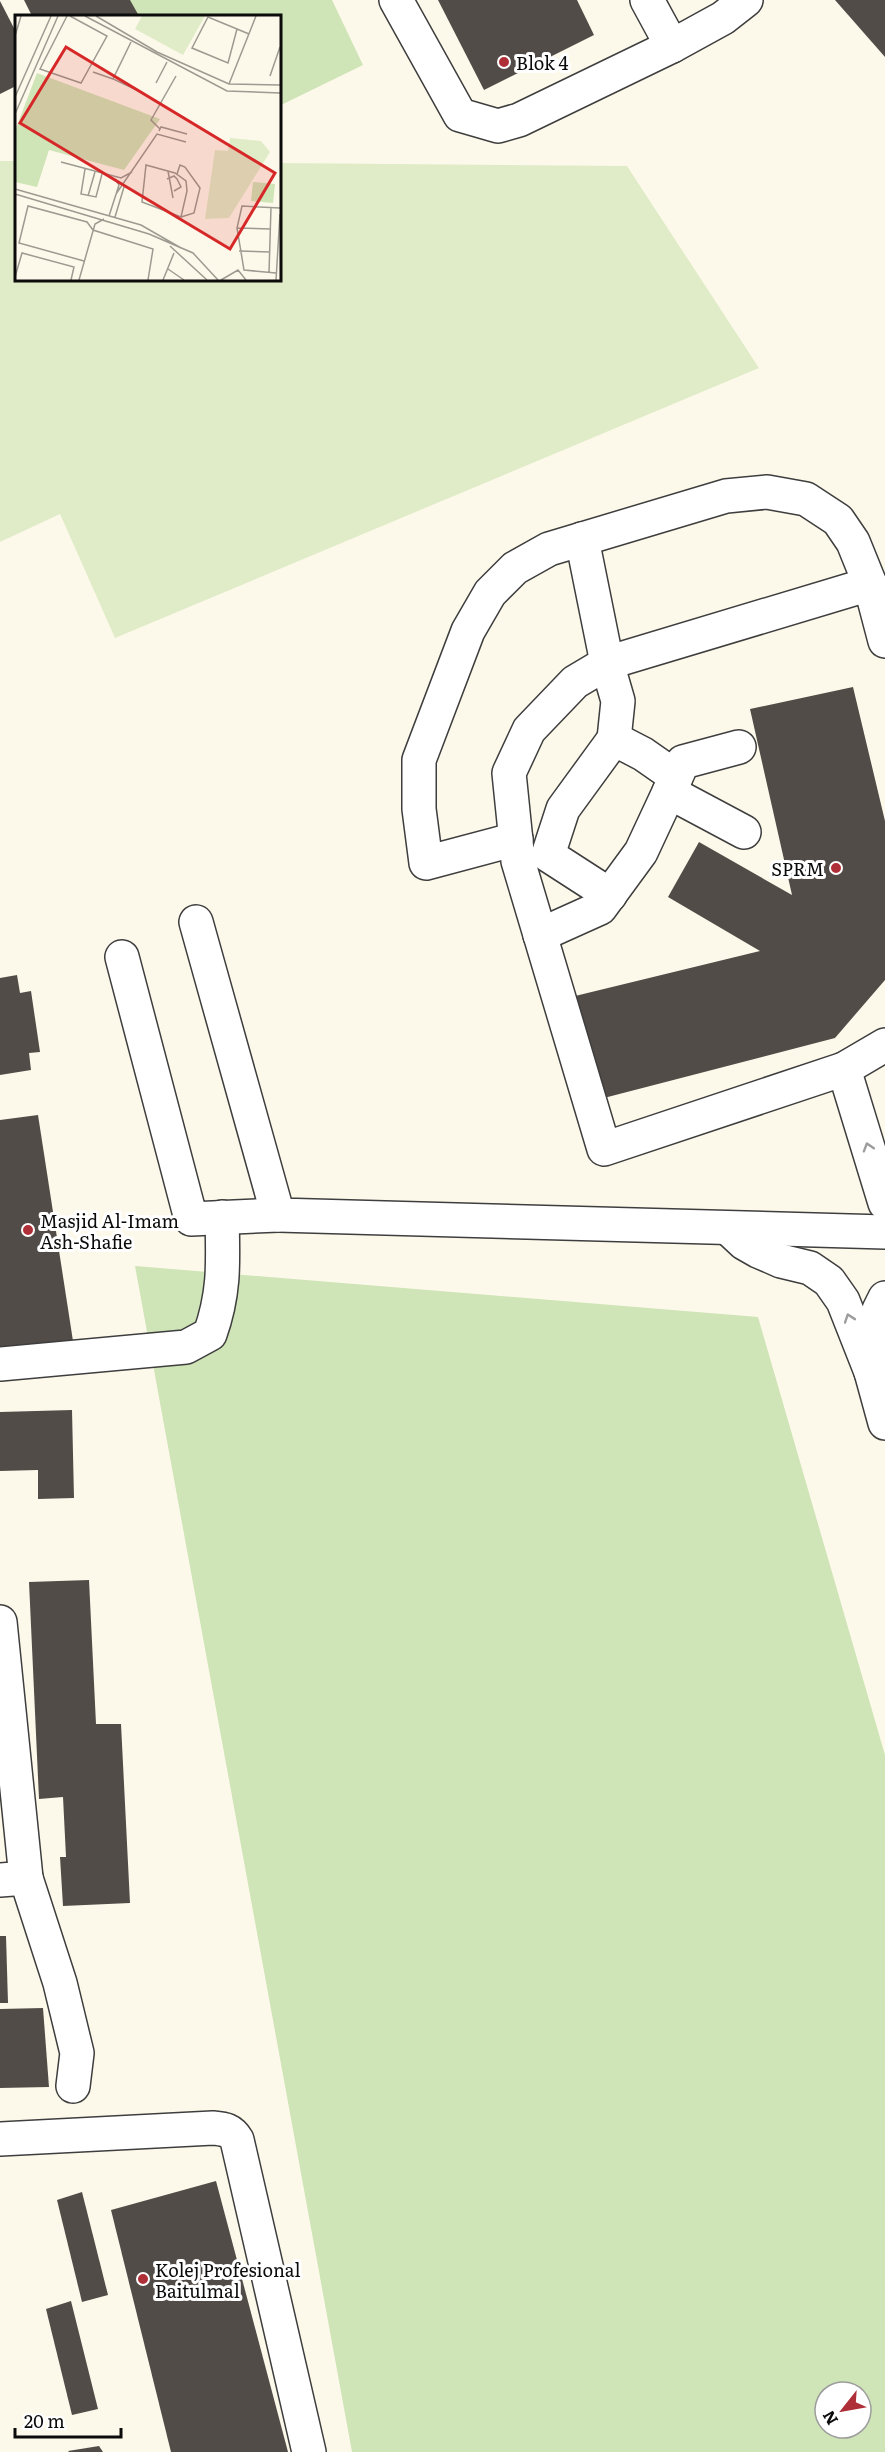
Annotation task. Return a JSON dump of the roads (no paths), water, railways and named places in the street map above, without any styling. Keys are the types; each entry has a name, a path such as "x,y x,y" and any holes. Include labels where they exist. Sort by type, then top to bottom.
{"lane":[{"path":"396,0 460,115 498,126 519,120 672,46 723,18 746,0"},
{"path":"647,0 672,46"},
{"path":"516,839 426,863 419,809 419,760 468,631 490,593 515,568 549,549 726,496 767,492 806,499 838,520 853,542 870,584 885,641"},
{"path":"582,539 607,663 618,701 614,739 563,809 548,855 609,895"},
{"path":"870,584 607,663 575,682 529,730 509,773 518,861 604,1149 844,1069 885,1045"},
{"path":"614,739 643,754 672,785 744,831"},
{"path":"540,934 600,908 641,852 683,762 739,747"},
{"path":"196,922 278,1215"},
{"path":"122,957 191,1220 278,1215 885,1232"},
{"path":"844,1069 885,1203"},
{"path":"0,1364 186,1347 210,1334 219,1310 223,1284 222,1217"},
{"path":"729,1229 744,1243 758,1251 781,1261 810,1268 829,1281 843,1301 871,1372 885,1423"},
{"path":"871,1372 879,1310 885,1298"},
{"path":"0,1622 13,1879 60,1983 77,2053 74,2086"},
{"path":"0,2139 213,2128 228,2130 233,2134 237,2140 309,2452"}],"place":[{"name":"Blok 4","path":"504,62"},
{"name":"SPRM","path":"836,868"},
{"name":"Masjid Al-Imam Ash-Shafie","path":"28,1230"},
{"name":"Kolej Profesional Baitulmal","path":"143,2279"}]}
